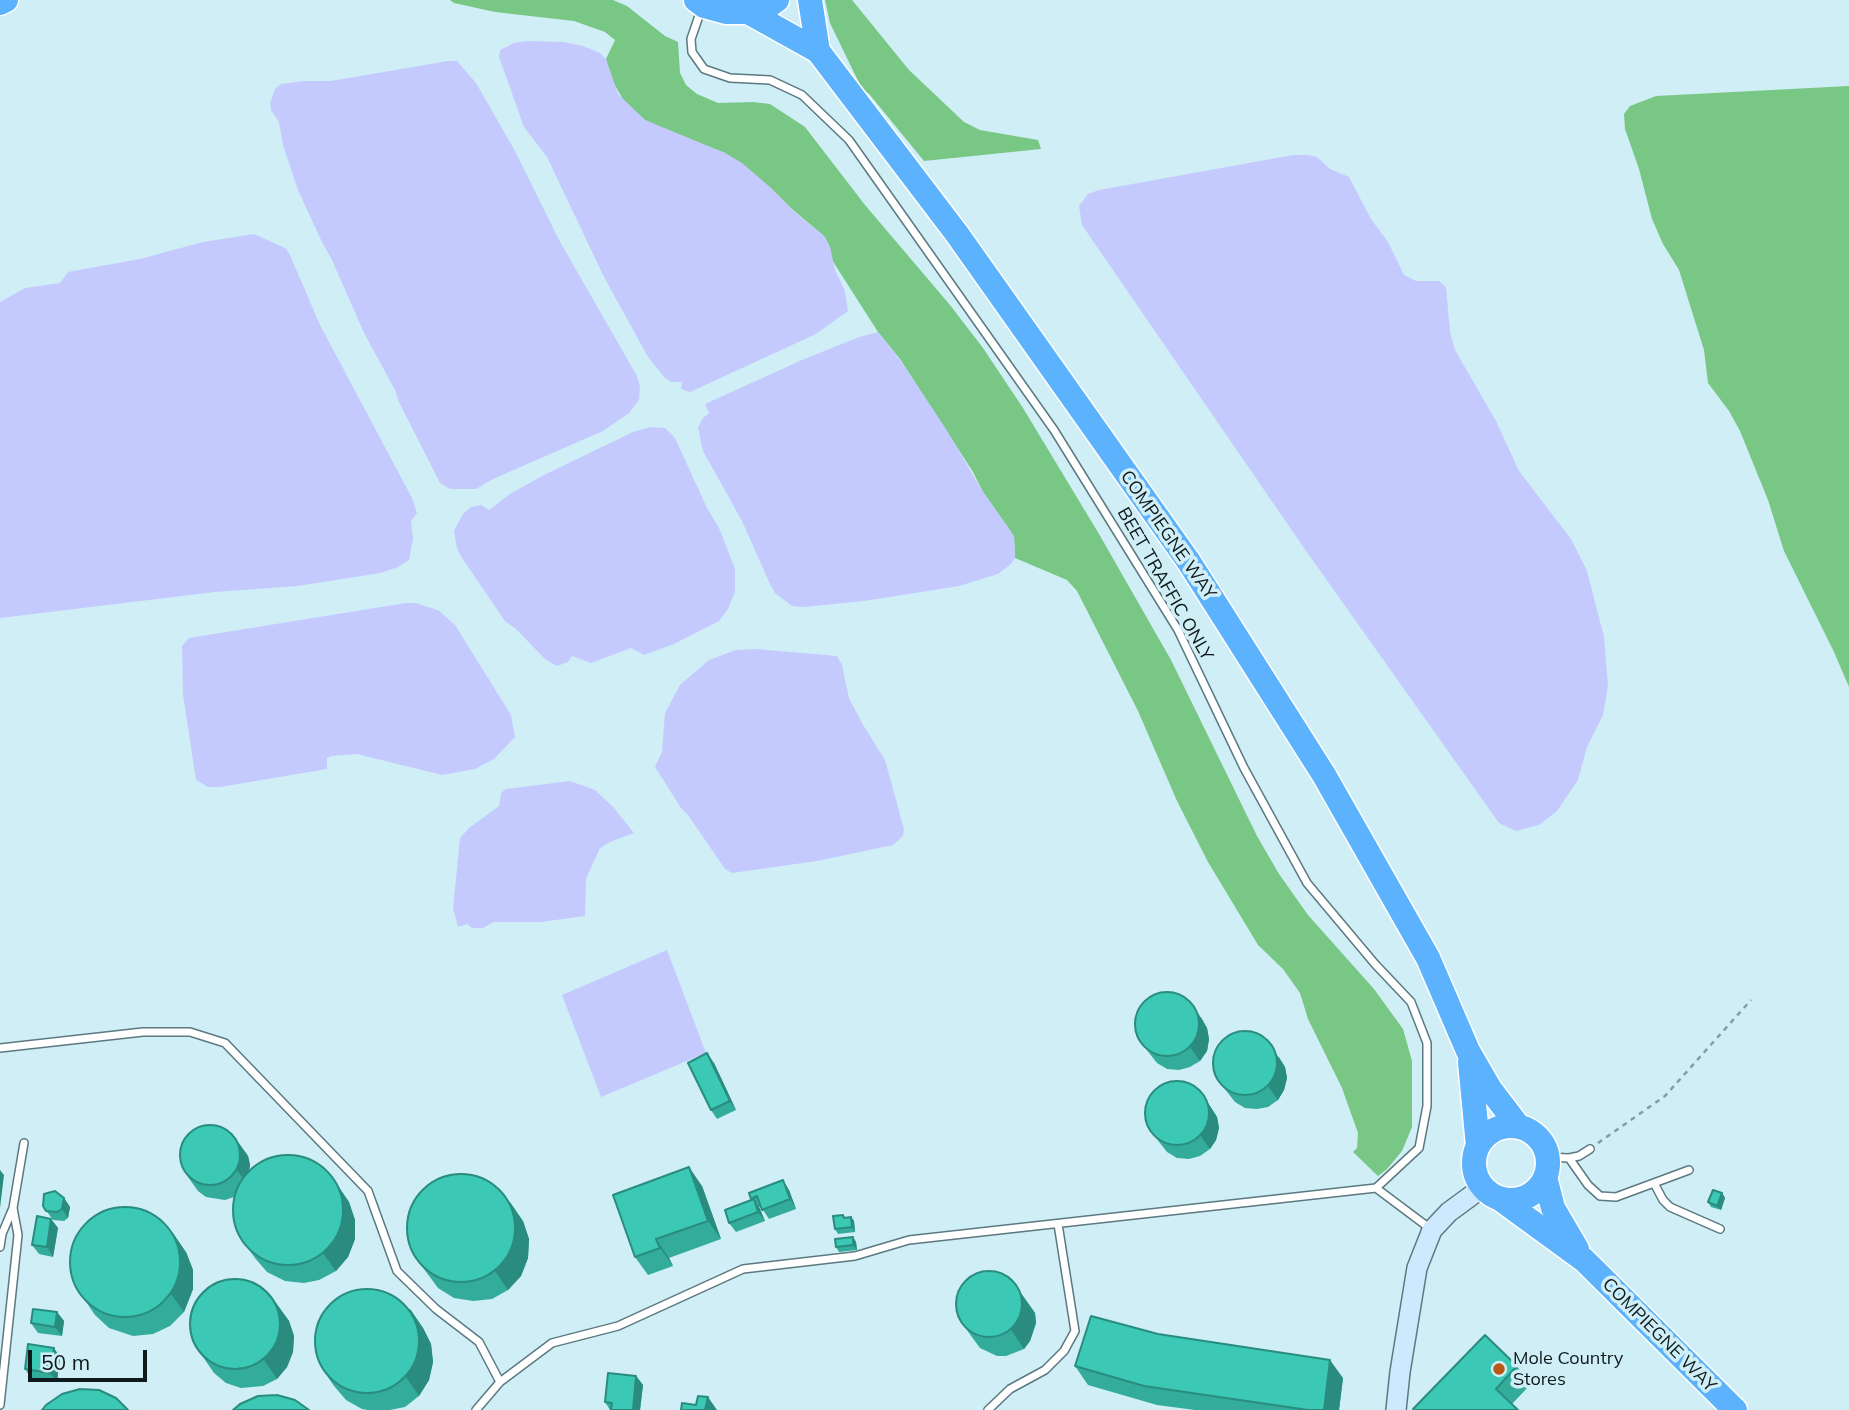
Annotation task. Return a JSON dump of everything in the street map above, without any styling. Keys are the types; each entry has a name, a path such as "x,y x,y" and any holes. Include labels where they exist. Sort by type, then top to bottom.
{"highway":[{"path":"0,3 6,0"},
{"path":"700,3 726,12 748,12 777,0"},
{"name":"COMPIEGNE WAY","path":"810,0 818,51"},
{"name":"COMPIEGNE WAY","path":"748,12 818,51 957,234 1189,562 1324,775 1428,958 1468,1051 1490,1089 1519,1127"},
{"name":"COMPIEGNE WAY","path":"1468,1051 1478,1146"},
{"path":"1507,1126 1519,1127 1538,1138 1554,1164 1539,1187 1521,1199 1491,1193 1474,1167 1478,1146 1485,1136 1495,1130 1507,1126"},
{"name":"COMPIEGNE WAY","path":"1554,1164 1553,1208 1584,1260"},
{"name":"COMPIEGNE WAY","path":"1491,1193 1584,1260 1735,1410"}],"street":[{"path":"1396,1410 1416,1268 1432,1230 1449,1212 1491,1193"}],"lane":[{"name":"BEET TRAFFIC ONLY","path":"700,3 691,39 692,52 705,69 730,78 770,80 802,95 849,140 1055,429 1178,630 1244,768 1307,883 1411,1002 1427,1043 1427,1106 1419,1148 1377,1188"},
{"path":"0,1048 143,1032 190,1032 225,1043 368,1191 397,1271 436,1309 479,1342 500,1382"},
{"path":"0,1247 2,1234 13,1208 24,1143"},
{"path":"1554,1164 1579,1156 1590,1149"},
{"path":"1554,1164 1588,1185 1600,1196 1616,1197 1689,1170"},
{"path":"1654,1183 1670,1207 1720,1229"},
{"path":"476,1410 500,1382 552,1343 618,1326 743,1269 855,1256 909,1240 1377,1188 1432,1230"},
{"path":"0,1405 18,1235 13,1208"},
{"path":"988,1410 1010,1389 1045,1370 1064,1351 1075,1331 1058,1224"}],"path":[{"path":"1590,1149 1665,1096 1751,1000"}],"green space":[{"path":"450,0 613,0 627,6 665,36 678,42 680,73 686,85 697,94 718,103 770,104 805,127 865,205 950,305 1023,408 1099,534 1171,660 1257,836 1279,874 1308,915 1374,989 1403,1029 1412,1061 1412,1127 1402,1151 1387,1169 1378,1176 1353,1152 1357,1148 1358,1133 1342,1088 1308,1019 1300,993 1283,969 1258,945 1208,862 1177,801 1138,711 1077,591 1067,580 1015,558 1014,537 900,359 878,332 832,260 830,247 824,236 725,153 645,120 625,103 612,80 606,59 615,40 605,32 574,21 495,12"},
{"path":"825,0 852,0 909,70 964,122 980,130 1038,140 1041,149 924,161 861,87 830,23"},
{"path":"1849,86 1849,687 1784,551 1768,500 1740,431 1708,383 1704,350 1679,270 1652,219 1625,129 1624,114 1630,106 1656,96"}],"water":[{"path":"564,42 600,53 606,59 618,94 645,120 725,153 742,163 824,236 845,291 848,311 816,334 690,392 681,389 682,382 671,382 665,378 648,357 604,277 547,157 524,127 499,57 500,50 514,43"},
{"path":"457,61 476,83 515,151 559,240 637,376 640,387 639,400 629,413 603,431 476,489 450,489 440,483 364,333 298,190 283,145 279,122 270,103 275,89 281,84 331,81"},
{"path":"1293,155 1317,157 1330,169 1349,177 1371,219 1388,242 1404,275 1416,281 1439,281 1446,287 1450,331 1455,350 1496,421 1519,471 1571,539 1587,571 1604,637 1608,686 1603,715 1587,747 1578,780 1557,811 1539,825 1516,831 1499,823 1304,548 1082,225 1079,206 1088,194 1099,190"},
{"path":"254,234 285,248 289,253 320,325 412,498 417,513 411,521 413,539 409,560 380,573 298,586 215,592 0,618 0,302 25,288 60,283 68,272 140,259 203,242"},
{"path":"878,332 946,429 983,492 1014,536 1015,558 998,574 959,586 864,601 792,606 775,593 742,521 703,451 698,428 709,413 705,404 802,360"},
{"path":"651,427 665,428 675,438 719,528 735,569 735,592 719,621 674,644 644,655 631,648 591,663 572,656 568,662 557,666 545,659 505,621 462,558 454,531 463,514 471,507 481,505 489,510 510,494 544,475 633,432"},
{"path":"406,603 438,610 455,625 511,715 515,737 494,759 475,769 442,775 357,754 327,758 327,769 220,787 208,787 196,780 183,695 182,646 189,638"},
{"path":"755,649 837,656 842,665 849,698 885,760 904,829 903,836 893,845 817,861 732,873 725,869 681,808 655,767 662,752 665,713 680,685 709,660 736,650"},
{"path":"570,781 595,790 634,833 600,848 586,879 585,916 541,922 494,922 483,928 472,928 467,924 458,927 453,908 460,838 499,806 501,793 506,789"},
{"path":"667,950 706,1053 601,1097 562,995"}],"building":[{"path":"1167,992 1185,998 1193,1006 1199,1024 1193,1042 1185,1050 1167,1056 1149,1050 1141,1042 1135,1024 1141,1006 1149,998"},
{"path":"1245,1031 1263,1037 1271,1045 1277,1063 1271,1081 1263,1089 1245,1095 1227,1089 1219,1081 1213,1063 1219,1045 1227,1037"},
{"path":"707,1053 730,1101 711,1110 688,1063"},
{"path":"1177,1081 1195,1087 1203,1095 1209,1113 1203,1131 1195,1139 1177,1145 1159,1139 1151,1131 1145,1113 1151,1095 1159,1087"},
{"path":"210,1125 222,1127 235,1138 240,1155 238,1167 227,1180 210,1185 198,1183 185,1172 180,1155 182,1143 193,1130"},
{"path":"288,1155 309,1160 327,1171 338,1189 343,1210 338,1231 327,1249 309,1260 288,1265 267,1260 249,1249 238,1231 233,1210 238,1189 249,1171 267,1160"},
{"path":"689,1167 708,1221 656,1239 660,1248 635,1257 613,1195"},
{"path":"461,1174 482,1178 499,1190 511,1207 515,1228 511,1249 499,1266 482,1278 461,1282 440,1278 423,1266 411,1249 407,1228 411,1207 423,1190 440,1178"},
{"path":"783,1180 790,1199 762,1210 757,1196 751,1199 749,1193"},
{"path":"1713,1190 1722,1193 1717,1206 1708,1202"},
{"path":"55,1191 64,1198 62,1209 57,1212 46,1211 43,1206 44,1194"},
{"path":"754,1199 758,1212 729,1223 725,1210"},
{"path":"125,1207 146,1211 164,1223 176,1241 180,1262 176,1283 164,1301 146,1313 125,1317 104,1313 86,1301 74,1283 70,1262 74,1241 86,1223 104,1211"},
{"path":"843,1215 844,1218 851,1217 852,1227 835,1229 833,1216"},
{"path":"37,1216 51,1219 47,1247 32,1245"},
{"path":"853,1237 853,1245 836,1247 835,1239"},
{"path":"989,1271 1002,1274 1012,1281 1019,1291 1022,1304 1019,1317 1012,1327 1002,1334 989,1337 976,1334 966,1327 959,1317 956,1304 959,1291 966,1281 976,1274"},
{"path":"235,1279 252,1282 267,1292 277,1307 280,1324 277,1341 267,1356 252,1366 235,1369 218,1366 203,1356 193,1341 190,1324 193,1307 203,1292 218,1282"},
{"path":"367,1289 387,1293 404,1304 415,1321 419,1341 415,1361 404,1378 387,1389 367,1393 347,1389 330,1378 319,1361 315,1341 319,1321 330,1304 347,1293"},
{"path":"33,1309 57,1312 55,1327 31,1323"},
{"path":"1091,1316 1158,1334 1330,1360 1324,1410 1308,1410 1144,1386 1075,1366"},
{"path":"1485,1335 1517,1366 1496,1389 1518,1410 1414,1410 1413,1409"},
{"path":"28,1344 54,1348 50,1373 25,1369"},
{"path":"608,1373 636,1376 633,1410 611,1410 612,1403 605,1402"},
{"path":"80,1389 99,1390 116,1398 128,1410 42,1410 62,1394"},
{"path":"277,1395 295,1400 309,1410 233,1410 258,1396"},
{"path":"698,1396 708,1397 705,1410 681,1410 682,1403 696,1405"}],"place":[{"name":"Mole Country Stores","path":"1499,1369"}]}
